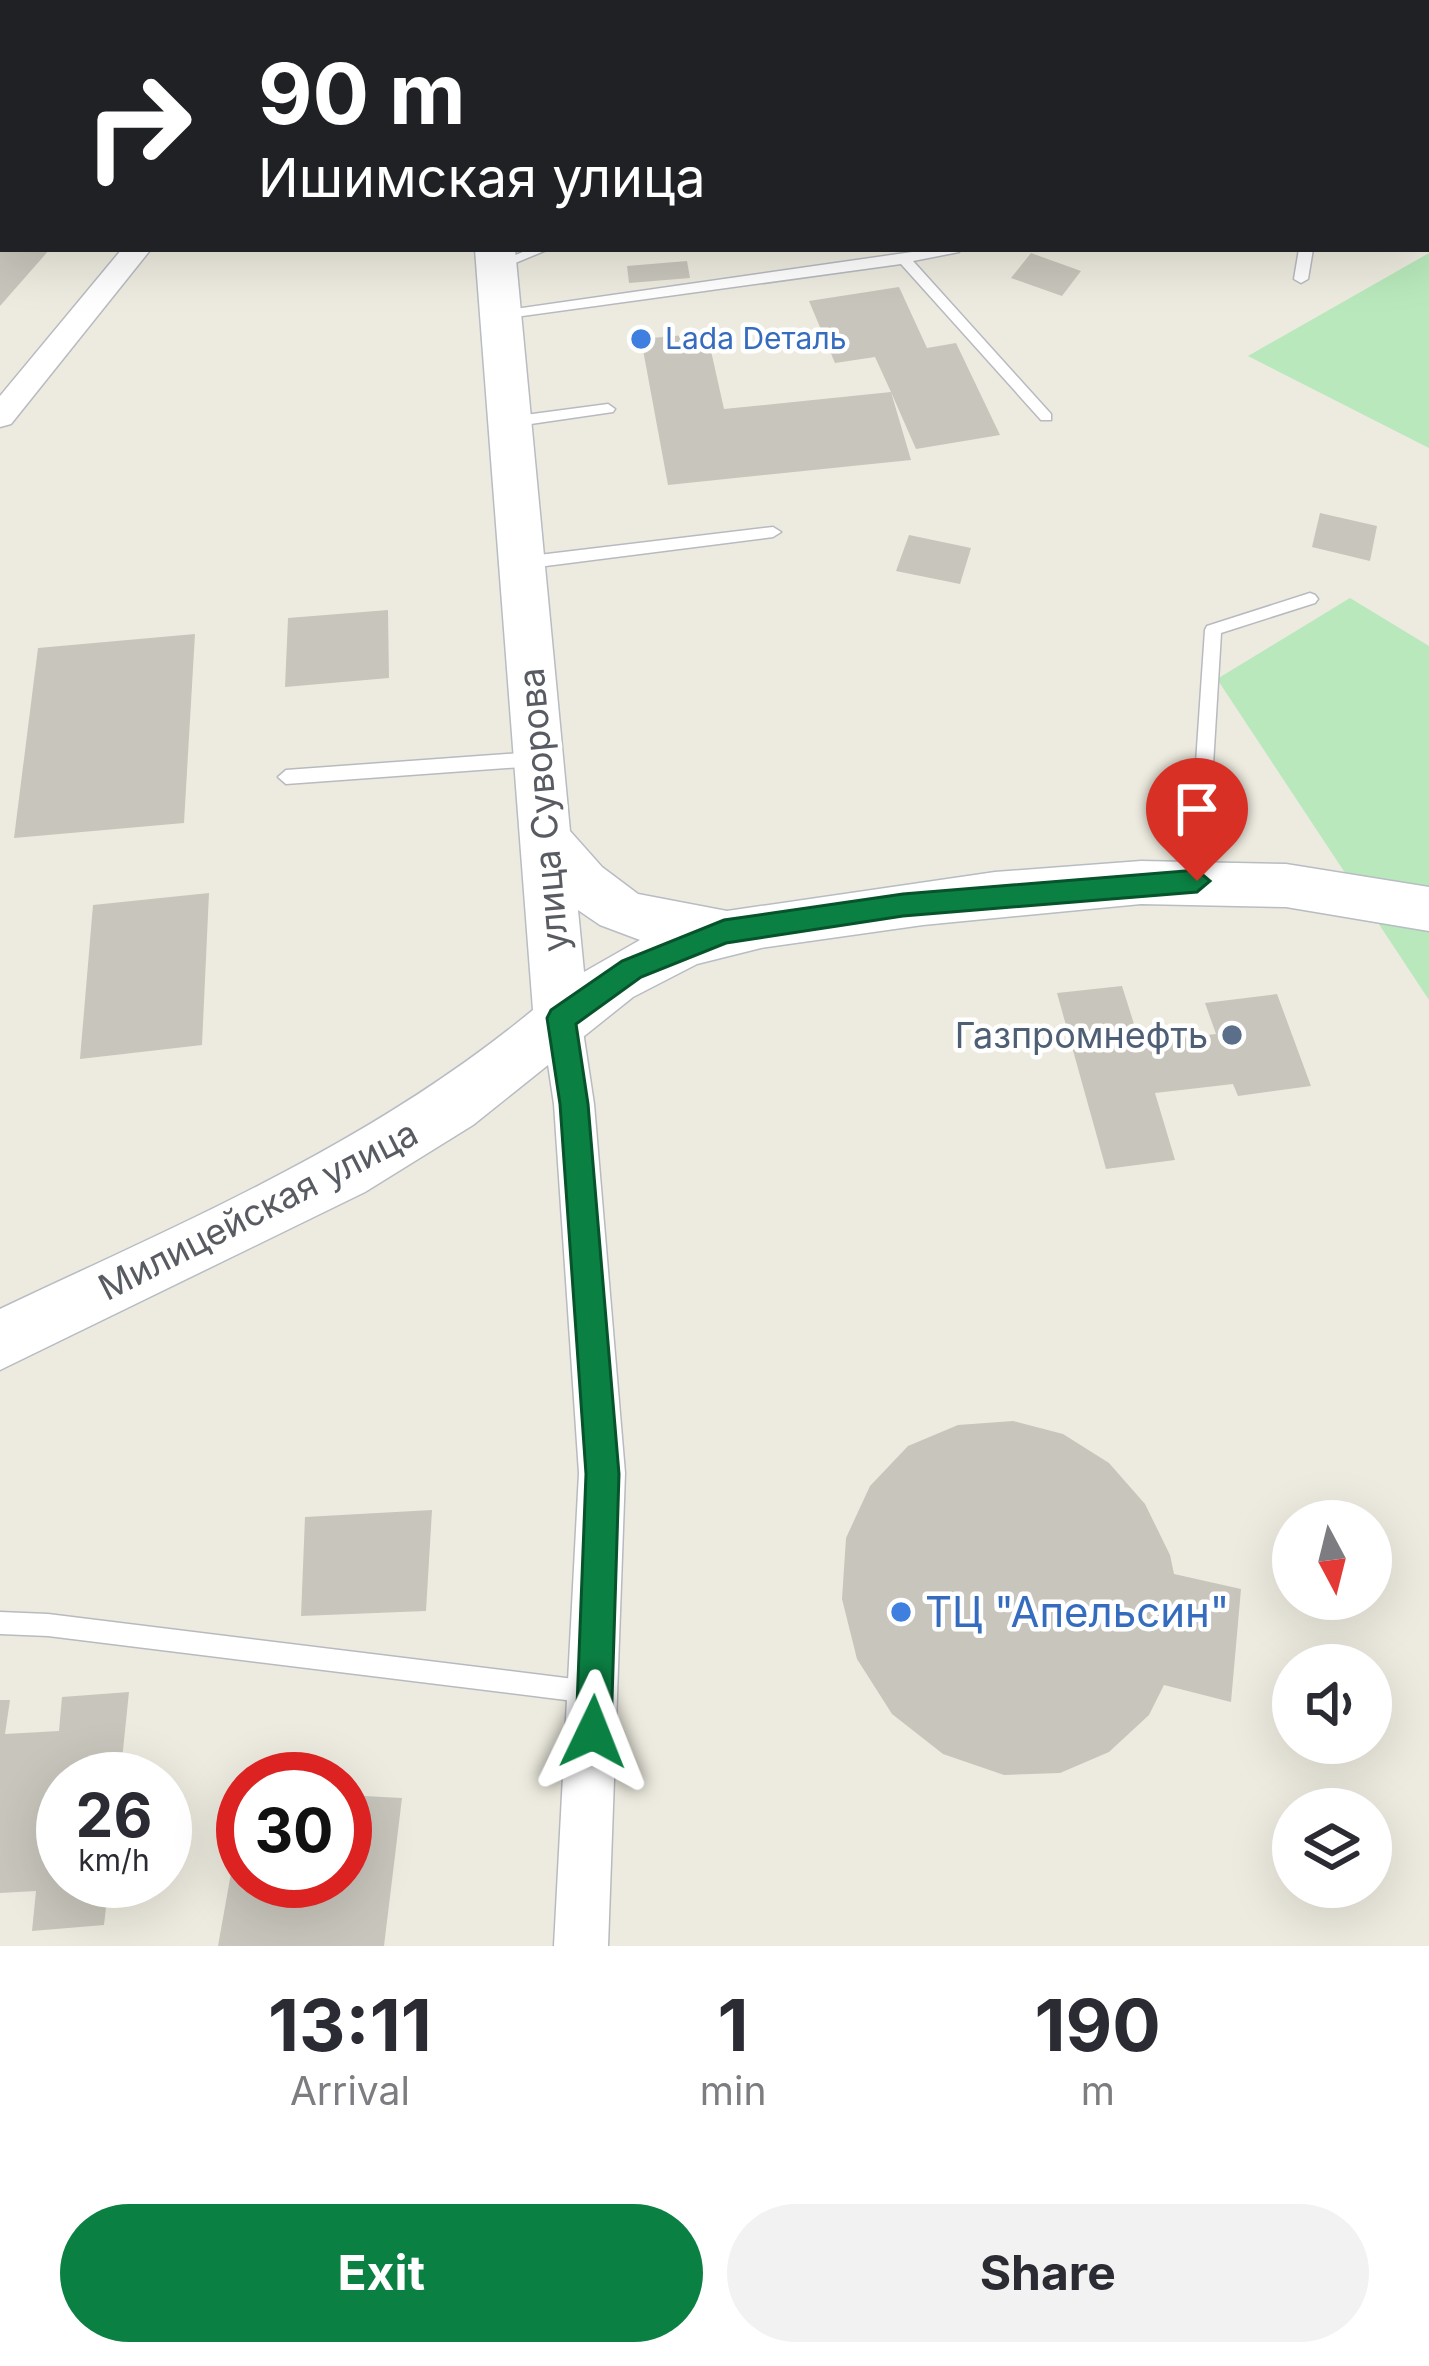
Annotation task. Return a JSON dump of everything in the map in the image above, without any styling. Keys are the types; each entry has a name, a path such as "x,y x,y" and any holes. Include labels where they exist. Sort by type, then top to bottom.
{"main road":[{"name":"улица Суворова","path":"495,257 561,1018"},
{"path":"545,836 580,884 616,910 668,926 724,932 903,905 1197,881 1322,887 1429,908"},
{"name":"Милицейская улица","path":"0,1340 331,1180 453,1107 561,1018 632,969 724,932"}],"street":[{"path":"0,417 135,252"},
{"name":"улица Суворова","path":"561,1018 574,1104 602,1474 581,1946"}],"lane":[{"path":"501,316 939,252"},
{"path":"1301,279 1306,252"},
{"path":"904,259 1046,417"},
{"path":"510,422 608,409"},
{"path":"522,563 773,532"},
{"path":"1197,881 1213,630 1310,598"},
{"path":"286,777 539,759"},
{"path":"0,1623 594,1692"}],"green space":[{"path":"1429,253 1429,448 1248,356"},
{"path":"1350,598 1429,646 1429,1000 1217,679"}],"building":[{"path":"0,252 47,252 0,306"},
{"path":"1031,253 1081,271 1062,296 1011,278"},
{"path":"687,261 690,278 629,283 627,266"},
{"path":"899,287 927,348 956,343 1000,435 916,449 875,357 835,363 809,301"},
{"path":"707,333 724,409 891,392 911,460 668,485 641,339"},
{"path":"1320,513 1377,526 1370,561 1312,547"},
{"path":"909,535 971,548 960,584 896,571"},
{"path":"388,610 389,678 285,687 288,618"},
{"path":"195,634 184,823 14,838 38,648"},
{"path":"209,893 202,1045 80,1059 93,905"},
{"path":"1122,986 1140,1043 1216,1034 1205,1003 1277,994 1311,1086 1238,1096 1233,1084 1155,1093 1175,1160 1106,1169 1057,993"},
{"path":"1013,1421 1063,1434 1109,1463 1145,1504 1174,1574 1241,1589 1231,1702 1164,1685 1149,1715 1109,1752 1060,1773 1004,1775 943,1754 892,1714 857,1659 842,1599 846,1538 870,1486 908,1446 958,1425"},
{"path":"432,1510 426,1611 301,1616 305,1517"},
{"path":"129,1692 123,1752 36,1752 36,1891 0,1893 0,1700 10,1700 5,1734 59,1731 62,1697"},
{"path":"372,1796 402,1798 384,1946 218,1946 225,1908 372,1908"},
{"path":"36,1891 36,1908 106,1908 104,1925 32,1931"}],"place":[{"name":"Lada Dеталь","path":"641,339"},
{"name":"Газпромнефть","path":"1232,1035"},
{"name":"ТЦ \"Апельсин\"","path":"901,1612"}],"route":[{"path":"593,1732 602,1474 574,1104 561,1018 632,969 724,932 903,905 1197,881"}]}
